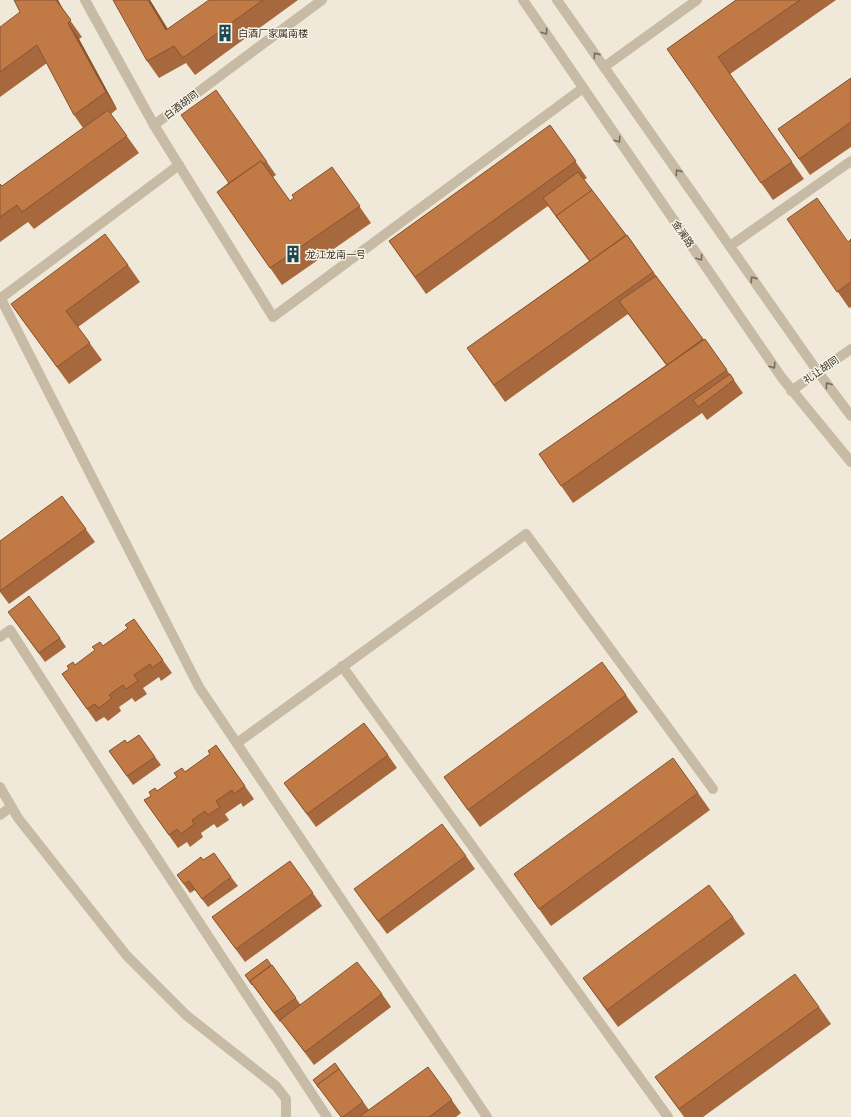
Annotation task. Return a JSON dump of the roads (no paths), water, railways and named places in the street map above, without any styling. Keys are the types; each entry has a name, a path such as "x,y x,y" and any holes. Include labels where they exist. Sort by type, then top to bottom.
{"street":[{"name":"白酒胡同","path":"85,0 154,125 322,0"},
{"name":"金澜路","path":"523,0 791,391 851,462"},
{"path":"557,0 818,372 851,416"},
{"path":"604,67 697,0"},
{"path":"154,125 273,317 583,88"},
{"path":"730,246 851,160"},
{"path":"179,165 0,298 199,687 487,1117"},
{"name":"礼让胡同","path":"791,391 851,349"},
{"path":"237,743 526,534 713,789"},
{"path":"0,637 10,630 61,711 328,1117"},
{"path":"342,666 668,1117"},
{"path":"0,787 18,818 127,956 186,1015 276,1086 286,1099 286,1117"},
{"path":"0,815 11,807"}],"place":[{"name":"白酒厂家属南楼","path":"225,33"},
{"name":"龙江龙南一号","path":"293,254"}]}
